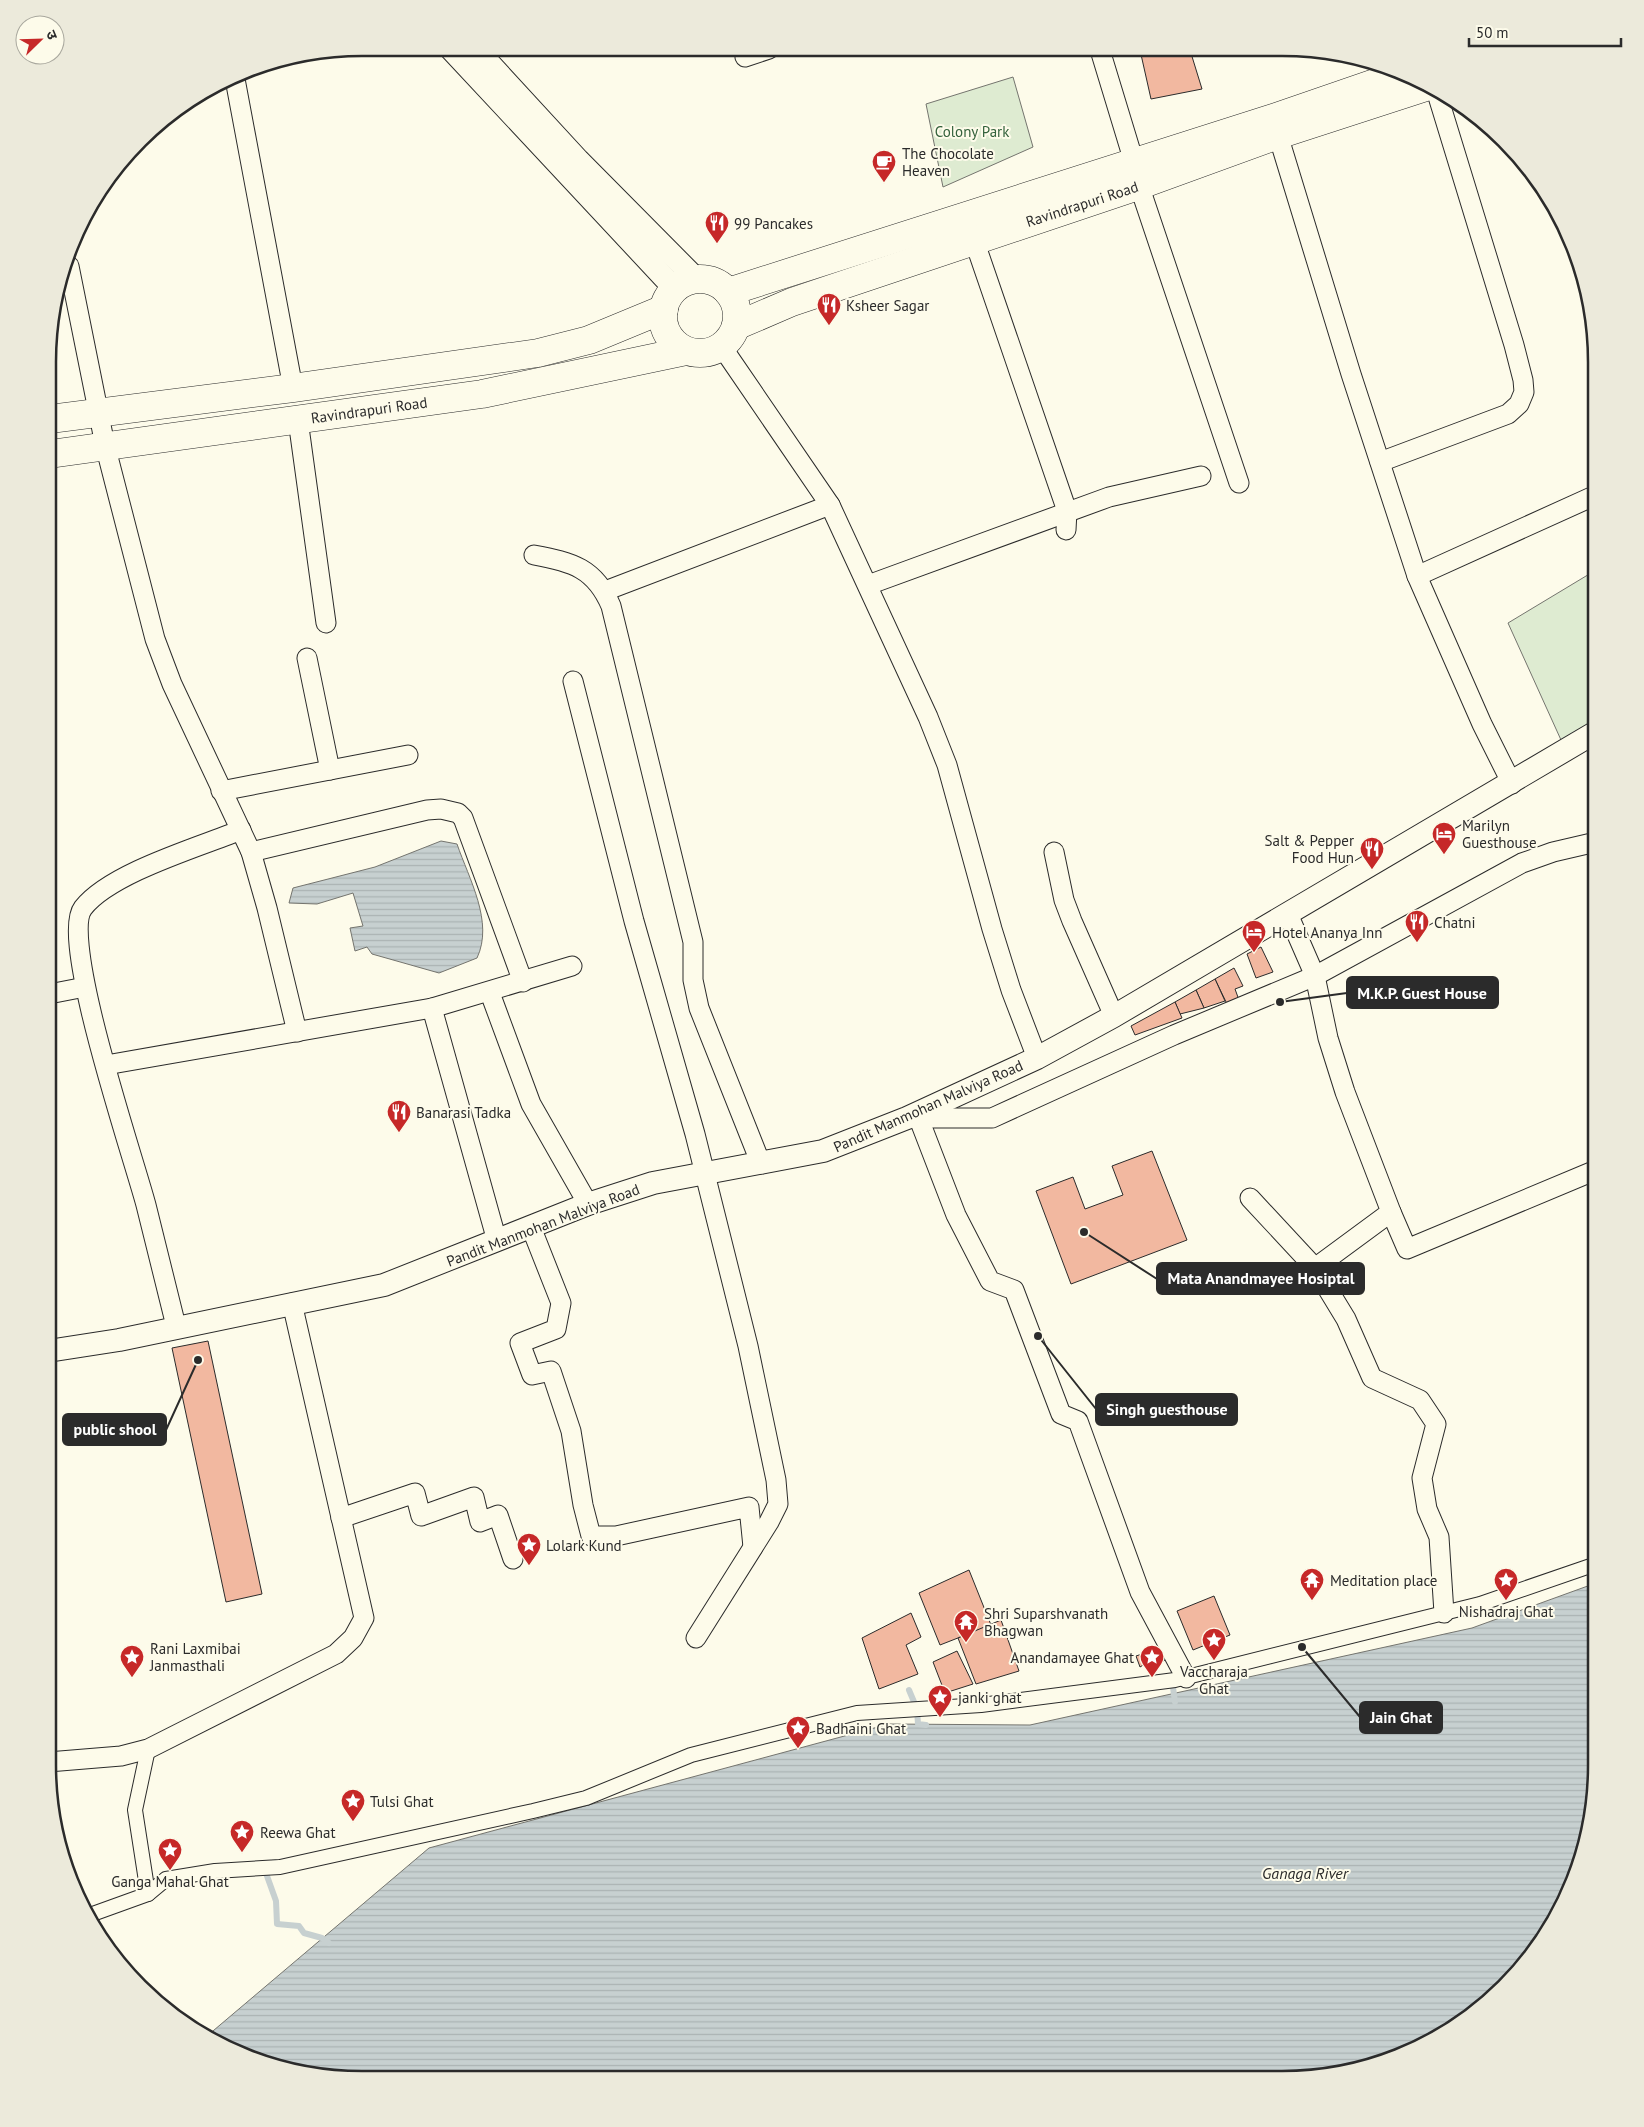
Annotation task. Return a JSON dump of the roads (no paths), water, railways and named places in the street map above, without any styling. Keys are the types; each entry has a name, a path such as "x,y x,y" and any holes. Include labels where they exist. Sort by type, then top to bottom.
{"main road":[{"name":"Ravindrapuri Road","path":"729,336 792,302 974,240 1137,174 1392,77"},
{"name":"Ravindrapuri Road","path":"728,292 1278,135 1419,89"},
{"path":"56,418 293,388 538,353 589,340 678,292 708,280 728,292 736,308 729,336 704,353 686,351 675,344 667,334 663,322 678,292"},
{"name":"Ravindrapuri Road","path":"56,453 482,394 686,351"}],"street":[{"path":"457,56 678,292"},
{"path":"482,56 578,160 678,292"},
{"path":"1102,56 1137,174 1239,484"},
{"path":"236,84 293,388"},
{"path":"1380,462 1508,414 1519,404 1524,392 1514,345 1439,100"},
{"path":"1278,135 1417,576 1482,724 1512,784"},
{"path":"974,240 1066,520"},
{"path":"70,272 100,412 105,445 155,639 172,684 251,852 267,908 297,1032"},
{"path":"729,336 830,505 868,585 947,765 992,929 1011,990 1037,1058"},
{"path":"298,420 326,623"},
{"path":"868,585 1066,520 1109,498 1201,476"},
{"path":"1417,576 1588,499"},
{"path":"605,590 830,505"},
{"path":"534,555 563,560 576,565 590,574 605,590 620,637 645,749 693,942 695,994 761,1164"},
{"path":"307,658 330,770"},
{"path":"573,681 634,921 706,1175 748,1346 776,1480 778,1504 696,1638"},
{"name":"Pandit Manmohan Malviya Road","path":"56,1350 119,1340 176,1326 384,1286 588,1204 653,1184 823,1152 913,1118 1037,1058 1114,1016 1512,784 1588,737"},
{"path":"221,791 408,754"},
{"path":"251,852 427,810 440,808 458,813 463,818 523,982"},
{"path":"176,1326 146,1206 85,987 78,921 82,910 91,900 106,889 150,866 241,830"},
{"path":"1186,1678 1140,1592 1078,1421 1061,1414 1014,1290 990,1281 960,1223 913,1118 992,1118 1174,1035 1315,976 1522,863 1554,852 1588,844"},
{"path":"1054,852 1064,900 1114,1016"},
{"path":"1288,914 1315,976 1328,1038 1344,1092 1390,1212 1407,1249 1588,1173"},
{"path":"106,1065 432,1008 490,993 572,966"},
{"path":"56,993 85,987"},
{"path":"490,993 531,1104 588,1204"},
{"path":"432,1008 497,1241"},
{"path":"1250,1198 1315,1268 1346,1318 1372,1378 1420,1400 1436,1424 1422,1478 1427,1508 1439,1537 1444,1613"},
{"path":"1315,1268 1390,1212"},
{"path":"531,1227 561,1302 556,1329 520,1344 532,1375 551,1371 571,1431 583,1505 591,1536 616,1536 749,1507 753,1546"},
{"path":"56,1761 122,1756 148,1749 225,1712 336,1654 353,1638 364,1618 292,1304"},
{"path":"341,1518 415,1493 421,1516 474,1497 480,1522 498,1515 513,1559"},
{"path":"95,1913 148,1894 166,1879 215,1871 280,1867 586,1798 692,1755 857,1713 981,1705 1186,1678 1480,1604 1588,1567"},
{"path":"148,1749 136,1810 148,1894"}],"water":[{"path":"441,841 457,844 478,901 483,930 482,944 477,958 439,973 372,954 367,947 355,951 350,928 363,926 353,893 317,904 289,903 293,888 375,867"},
{"name":"Ganaga River","path":"1588,1586 1588,1764 1582,1824 1571,1863 1556,1900 1536,1935 1512,1966 1483,1995 1452,2019 1417,2039 1380,2054 1341,2065 1281,2071 363,2071 323,2068 283,2060 245,2047 212,2032 429,1848 889,1724 1030,1725 1472,1628"}],"waterway":[{"path":"1172,1680 1175,1702"},
{"path":"909,1690 917,1709 918,1724 926,1725"},
{"path":"267,1876 276,1901 277,1924 299,1926 304,1933 322,1938 329,1943"}],"place":[{"name":"The Chocolate Heaven","path":"884,183"},
{"name":"99 Pancakes","path":"717,244"},
{"name":"Ksheer Sagar","path":"829,326"},
{"name":"Marilyn Guesthouse","path":"1444,855"},
{"name":"Salt & Pepper Food Hun","path":"1372,870"},
{"name":"Chatni","path":"1417,943"},
{"name":"Hotel Ananya Inn","path":"1254,953"},
{"name":"M.K.P. Guest House","path":"1280,1002"},
{"name":"Banarasi Tadka","path":"399,1133"},
{"name":"Mata Anandmayee Hosiptal","path":"1084,1232"},
{"name":"Singh guesthouse","path":"1038,1336"},
{"name":"public shool","path":"198,1360"},
{"name":"Lolark Kund","path":"529,1566"},
{"name":"Meditation place","path":"1312,1601"},
{"name":"Nishadraj Ghat","path":"1506,1601"},
{"name":"Shri Suparshvanath Bhagwan","path":"966,1643"},
{"name":"Jain Ghat","path":"1302,1647"},
{"name":"Vaccharaja Ghat","path":"1214,1661"},
{"name":"Rani Laxmibai Janmasthali","path":"132,1678"},
{"name":"Anandamayee Ghat","path":"1152,1678"},
{"name":"janki ghat","path":"940,1718"},
{"name":"Badhaini Ghat","path":"798,1749"},
{"name":"Tulsi Ghat","path":"353,1822"},
{"name":"Reewa Ghat","path":"242,1853"},
{"name":"Ganga Mahal Ghat","path":"170,1871"}],"park label":[{"name":"Colony Park","path":"972,131"}]}
